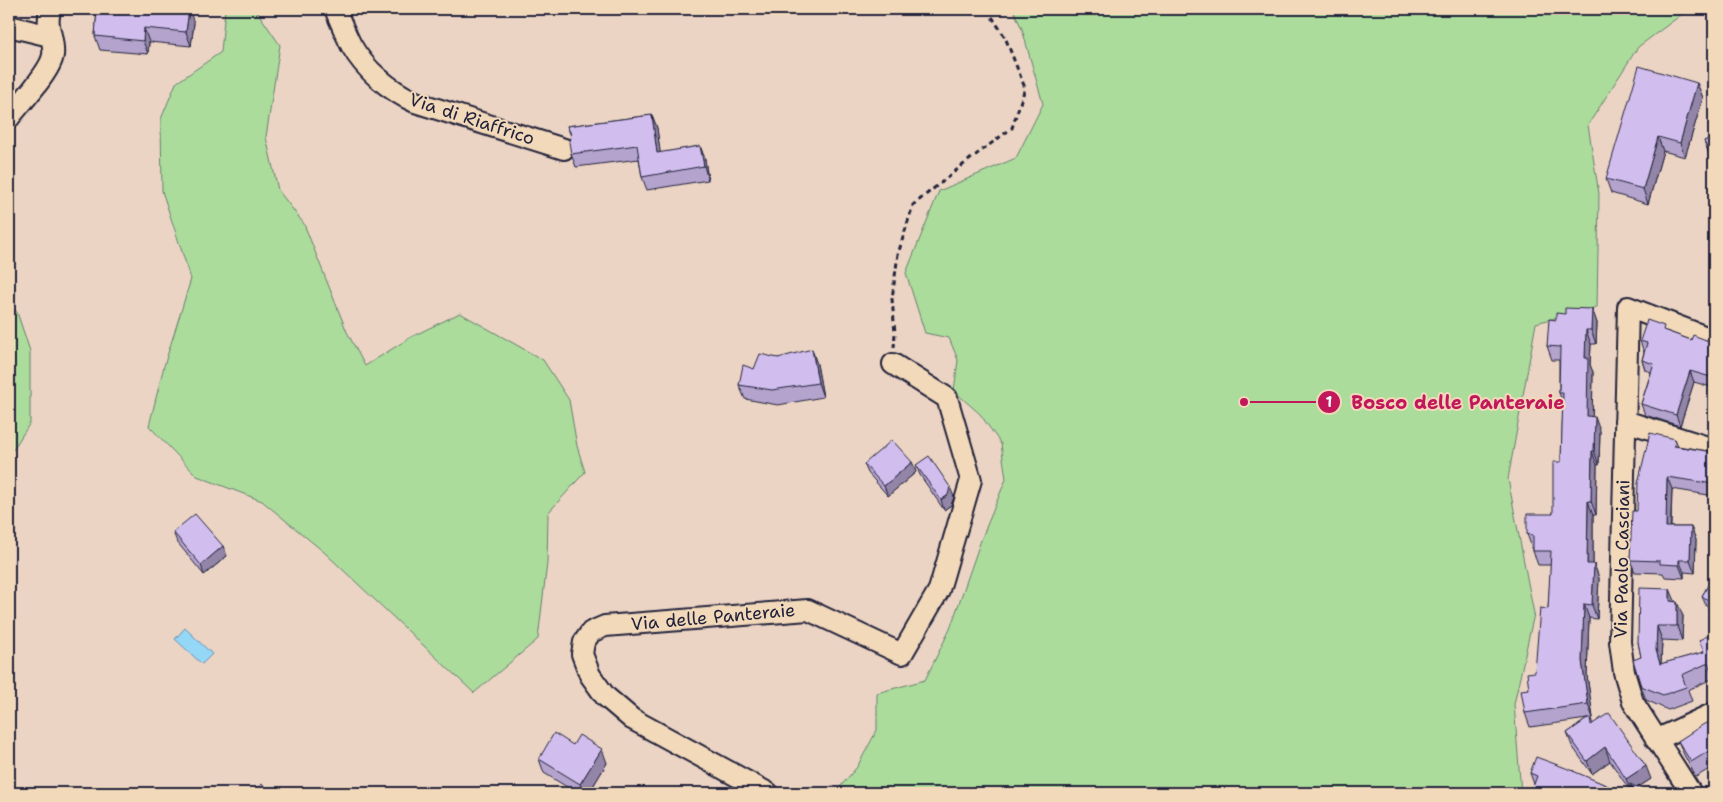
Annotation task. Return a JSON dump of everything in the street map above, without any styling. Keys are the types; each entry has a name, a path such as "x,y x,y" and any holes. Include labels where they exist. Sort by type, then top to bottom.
{"street":[{"path":"9,118 51,62 53,54 48,20 51,9"},
{"name":"Via di Riaffrico","path":"335,9 351,46 364,63 383,82 400,95 415,102 564,149"},
{"path":"9,26 50,36"},
{"name":"Via Paolo Casciani","path":"1691,793 1633,702 1624,672 1620,642 1628,307 1714,340"},
{"name":"Via delle Panteraie","path":"768,793 632,719 605,696 590,675 582,654 584,642 591,632 605,626 808,610 902,654 939,590 971,480 947,398 893,364"},
{"path":"1626,421 1714,449"},
{"path":"1656,740 1714,713"}],"path":[{"path":"893,364 895,333 892,299 898,254 913,206 1012,128 1025,88 1005,37 987,9"}],"green space":[{"path":"225,9 256,10 280,45 266,137 278,190 304,224 347,332 365,366 411,337 460,313 543,360 569,400 577,446 585,472 548,513 547,563 538,639 474,693 324,552 262,501 197,476 149,426 164,366 191,279 162,191 161,119 176,83 221,52"},
{"path":"1013,9 1689,9 1638,47 1588,125 1599,194 1597,307 1536,323 1508,479 1534,614 1514,704 1521,793 835,793 857,767 877,730 877,693 925,680 950,629 981,540 1006,479 1001,444 980,414 954,391 958,360 949,338 925,333 906,273 939,191 1016,158 1043,104 1022,29"},
{"path":"9,307 17,312 30,351 30,423 9,456"}],"water":[{"path":"185,628 212,654 202,664 175,639"}],"building":[{"path":"97,9 189,9 186,32 144,28 143,41 95,36"},
{"path":"1639,66 1697,83 1680,143 1658,137 1643,189 1606,179"},
{"path":"652,115 657,153 700,146 704,166 642,177 637,145 571,154 569,142 571,134 567,126"},
{"path":"1714,137 1714,162 1704,141"},
{"path":"1565,308 1592,309 1591,330 1586,330 1585,358 1588,358 1587,416 1595,417 1591,501 1588,501 1587,564 1594,564 1592,605 1584,604 1582,661 1588,704 1525,713 1521,690 1529,689 1527,673 1535,672 1540,608 1548,609 1551,551 1533,551 1533,535 1527,534 1527,514 1553,514 1553,462 1561,462 1563,393 1559,393 1560,347 1547,346 1549,319 1556,320 1556,313 1565,314"},
{"path":"1647,320 1664,326 1663,330 1691,340 1693,335 1714,342 1714,378 1690,371 1676,415 1641,404 1654,364 1642,360 1647,343 1640,341"},
{"path":"812,349 818,383 772,390 739,385 743,365 754,369 760,354 778,358"},
{"path":"1650,433 1675,439 1674,446 1714,452 1714,484 1667,477 1666,527 1691,527 1690,560 1679,560 1679,565 1660,564 1660,561 1630,560 1632,511 1637,511 1638,483"},
{"path":"892,440 912,462 884,486 864,464"},
{"path":"929,456 950,487 948,495 941,500 916,465"},
{"path":"195,514 223,546 201,565 173,532"},
{"path":"1714,575 1714,604 1702,596"},
{"path":"1639,588 1670,589 1670,601 1677,602 1677,626 1657,626 1656,650 1660,664 1704,652 1699,640 1714,633 1713,674 1708,663 1682,675 1686,687 1663,695 1641,686 1633,660 1641,657 1638,642"},
{"path":"1609,713 1646,766 1626,779 1605,747 1587,761 1567,733 1590,717 1591,725"},
{"path":"1714,721 1714,748 1691,762 1678,741 1704,724"},
{"path":"554,733 573,745 579,735 602,749 580,784 539,759"},
{"path":"1536,757 1625,793 1543,793 1544,791 1533,787 1537,776 1530,773"},
{"path":"262,784 269,793 249,793"},
{"path":"1630,784 1650,793 1636,793"}],"place":[{"name":"Bosco delle Panteraie","path":"1244,402"}]}
